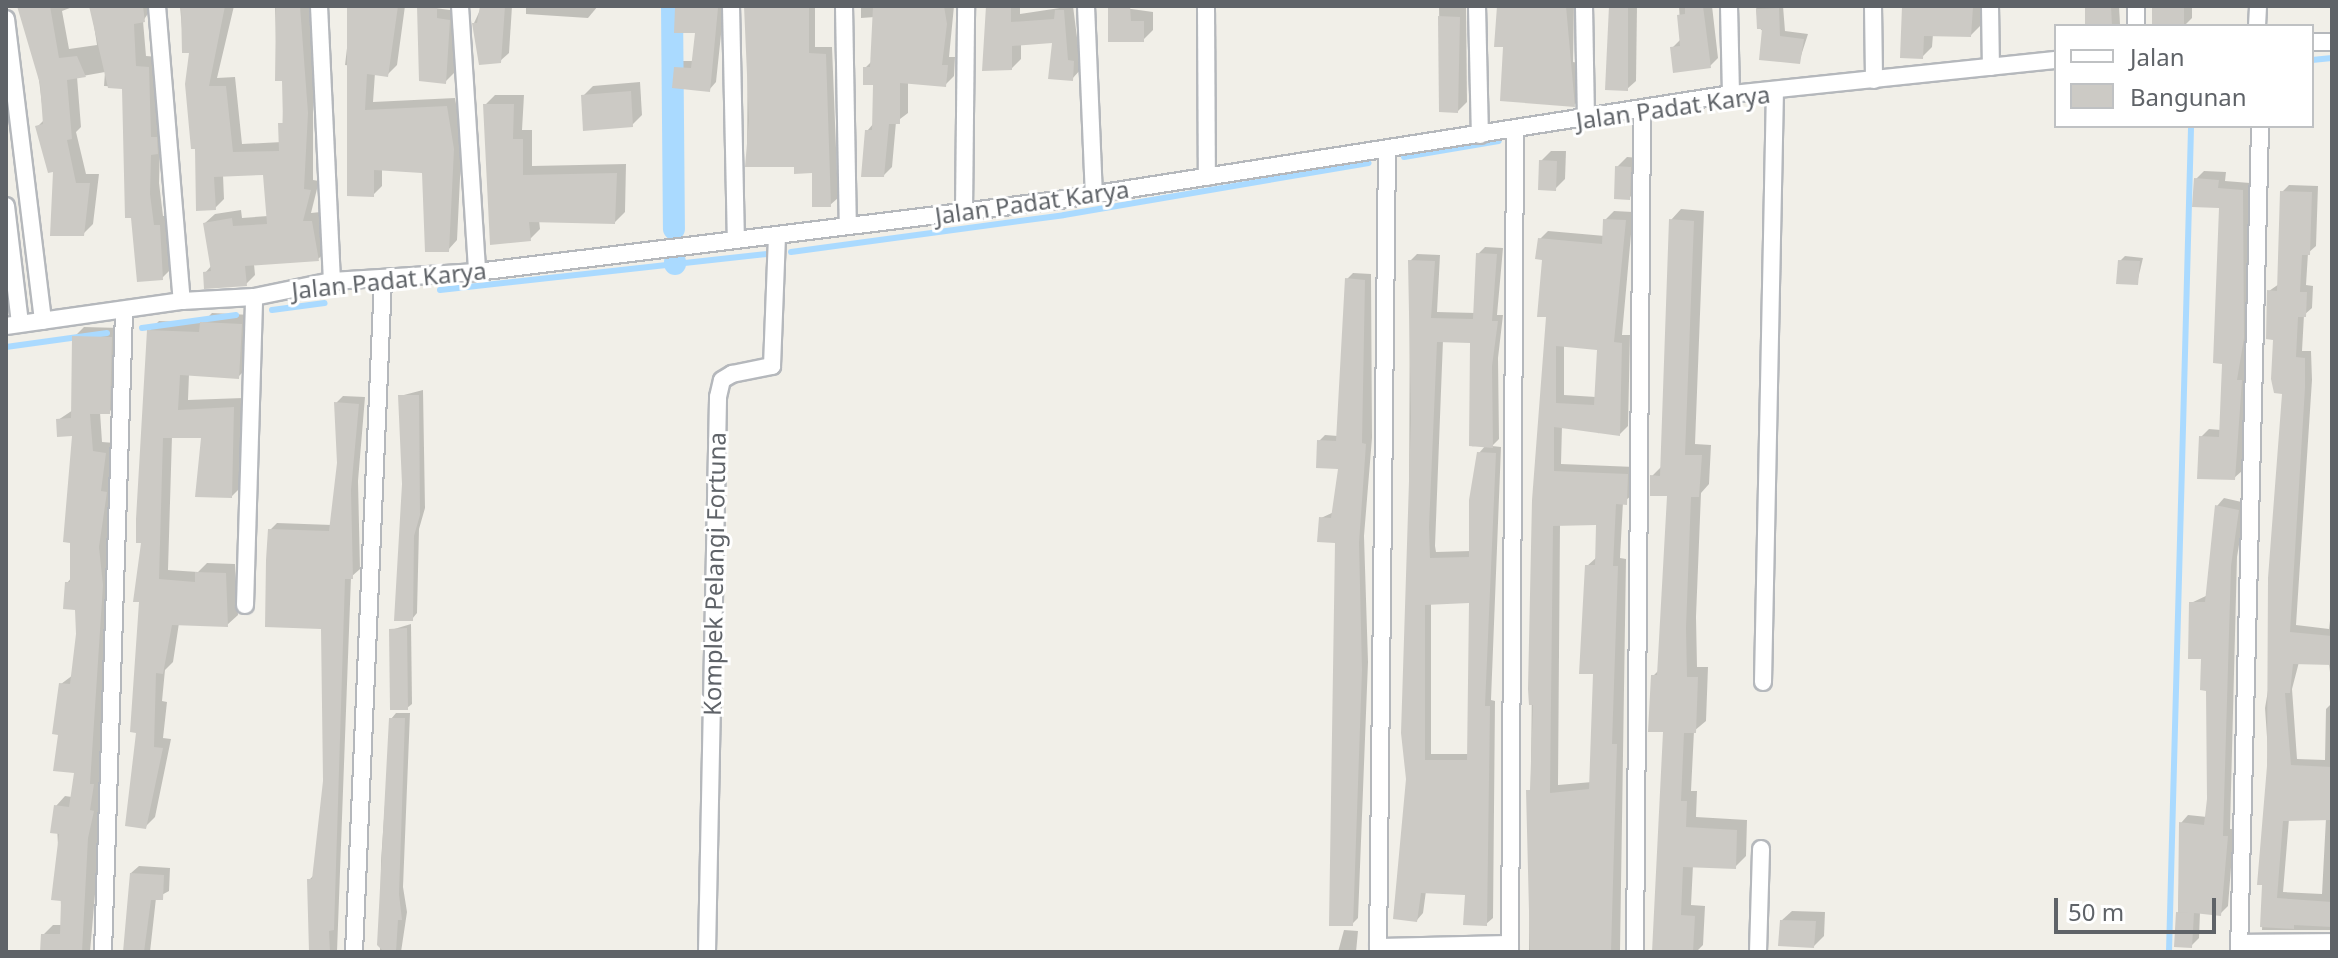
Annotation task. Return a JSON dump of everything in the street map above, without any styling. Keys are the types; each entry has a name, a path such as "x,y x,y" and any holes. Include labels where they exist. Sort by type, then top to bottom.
{"street":[{"path":"157,6 182,301"},
{"path":"319,6 332,281"},
{"path":"460,6 477,272"},
{"path":"731,6 736,239"},
{"path":"844,6 848,226"},
{"path":"964,211 966,6"},
{"path":"1086,6 1094,194"},
{"path":"1206,6 1207,177"},
{"path":"1477,6 1480,135"},
{"path":"1584,6 1586,119"},
{"path":"1729,6 1731,94"},
{"path":"1873,6 1874,80"},
{"path":"1990,6 1991,67"},
{"path":"6,19 43,321"},
{"name":"Jalan Padat Karya","path":"13,324 124,312 182,301 254,297 332,281 477,272 848,226 1094,194 1515,131 1731,94 2054,60"},
{"path":"1763,682 1775,91"},
{"path":"1635,952 1642,111"},
{"path":"2260,128 2240,948 2332,942"},
{"path":"1387,150 1378,950 1510,948 1515,131"},
{"path":"6,206 13,324"},
{"name":"Komplek Pelangi Fortuna","path":"707,952 718,397 722,380 732,374 772,366 777,235"},
{"path":"354,952 383,280"},
{"path":"245,605 254,297"},
{"path":"103,952 124,312"},
{"path":"1758,952 1761,849"}],"building":[{"path":"17,6 50,6 59,58 77,56 86,77 67,80 72,139 67,140 76,183 90,183 84,236 50,236 53,172 48,173 35,126 43,124 40,84"},
{"path":"89,6 143,6 145,22 134,24 136,66 149,67 151,137 157,137 158,154 151,155 150,194 154,225 160,225 163,280 137,282 131,218 125,218 122,89 108,88"},
{"path":"181,6 225,6 209,86 226,86 233,152 279,151 278,123 283,123 282,81 275,81 276,6 300,6 308,113 304,189 311,190 303,221 312,221 319,261 245,266 247,286 204,289 203,272 211,271 203,223 232,218 233,226 267,224 263,175 214,177 216,210 196,211 195,149 191,149 185,84 189,53 182,53"},
{"path":"347,6 398,6 388,77 367,74 365,110 447,106 454,149 449,252 425,252 422,173 374,170 374,197 347,196"},
{"path":"417,6 437,6 437,18 450,20 446,84 419,81"},
{"path":"480,6 505,6 501,63 479,65 472,23 477,23"},
{"path":"744,6 809,6 809,53 826,54 831,207 812,207 812,173 794,174 794,167 745,167 749,120"},
{"path":"873,6 944,6 947,24 942,65 948,65 946,87 900,83 900,124 889,124 884,177 861,177 865,130 872,130 873,85 863,85 863,67 870,67"},
{"path":"986,6 1011,6 1011,22 1054,19 1055,10 1064,10 1068,60 1074,61 1073,81 1048,79 1052,43 1012,46 1012,70 982,71"},
{"path":"1108,6 1130,6 1131,21 1144,21 1144,42 1108,42"},
{"path":"1497,6 1566,6 1575,107 1500,101 1503,47 1494,47"},
{"path":"1609,6 1628,6 1628,91 1605,90"},
{"path":"1685,6 1703,6 1711,68 1673,73 1670,47 1680,46 1677,15 1685,14"},
{"path":"1902,6 1973,7 1971,37 1924,36 1923,59 1900,58"},
{"path":"2085,6 2111,6 2112,24 2085,24"},
{"path":"2152,6 2184,6 2184,24 2152,24"},
{"path":"675,7 718,8 710,92 672,88 674,67 691,68 695,33 674,33"},
{"path":"1779,8 1780,36 1804,39 1800,64 1759,60 1762,29 1757,29 1756,9"},
{"path":"1438,16 1460,17 1458,113 1439,112"},
{"path":"631,91 633,127 583,131 581,95"},
{"path":"483,104 514,104 513,139 523,139 523,175 617,173 615,224 529,222 531,241 490,245"},
{"path":"1539,160 1557,161 1556,191 1538,190"},
{"path":"1615,166 1631,167 1630,200 1614,199"},
{"path":"2194,178 2219,180 2218,188 2243,190 2244,338 2237,380 2242,380 2235,480 2197,479 2199,436 2219,437 2222,364 2213,363 2219,208 2192,207"},
{"path":"2280,191 2312,192 2310,255 2302,255 2300,292 2307,292 2306,317 2298,317 2296,357 2305,358 2305,388 2290,632 2332,636 2332,665 2293,664 2290,693 2285,693 2291,765 2332,767 2332,820 2283,821 2277,898 2332,902 2332,927 2294,925 2294,929 2260,927 2262,885 2257,885 2267,766 2268,578 2282,394 2274,393 2271,379 2273,340 2266,339 2267,290 2277,291"},
{"path":"1603,219 1626,220 1614,342 1622,343 1620,436 1554,427 1554,471 1628,474 1627,505 1616,504 1613,566 1618,566 1612,744 1617,744 1611,952 1530,952 1526,790 1530,790 1533,705 1529,705 1528,689 1532,500 1546,317 1537,317 1542,260 1535,259 1538,238 1602,244","holes":["1556,346 1597,350 1594,405 1556,403","1596,525 1595,565 1585,565 1579,674 1593,674 1589,789 1550,793 1553,526"]},
{"path":"1669,219 1694,221 1685,455 1702,455 1699,497 1691,497 1686,628 1687,677 1698,677 1696,733 1684,733 1681,801 1687,801 1686,827 1737,830 1736,869 1683,867 1681,915 1695,916 1693,952 1652,952 1663,732 1648,732 1651,675 1657,675 1667,496 1650,496 1650,475 1660,476"},
{"path":"1476,253 1497,254 1492,321 1498,321 1492,366 1493,448 1469,446 1470,343 1437,342 1429,527 1430,558 1469,557 1469,500 1477,452 1496,453 1485,706 1490,706 1487,926 1463,925 1465,895 1421,893 1417,922 1393,919 1406,779 1401,733 1411,418 1408,260 1435,261 1431,318 1473,319","holes":["1469,603 1467,760 1425,760 1425,605"]},
{"path":"2118,260 2140,261 2138,285 2116,284"},
{"path":"1345,278 1365,280 1362,443 1366,444 1359,543 1362,670 1353,926 1329,926 1335,543 1317,542 1319,517 1331,518 1338,469 1316,468 1317,440 1336,441"},
{"path":"200,322 242,324 239,379 180,375 178,410 234,407 232,498 195,497 201,438 163,438 159,579 195,582 195,572 226,573 228,627 172,625 163,674 156,673 154,747 163,748 146,829 125,826 136,733 130,732 139,602 133,602 141,543 136,543 136,519 147,330 199,332"},
{"path":"72,336 112,337 110,414 90,414 93,451 106,453 101,491 107,492 99,547 103,585 90,784 94,784 90,810 94,811 88,838 82,952 40,952 41,934 60,934 61,901 51,900 59,834 50,833 54,805 69,807 74,773 53,771 58,735 52,734 59,683 70,684 76,634 75,610 63,609 65,582 70,582 70,543 63,542 72,436 57,437 56,419 71,418"},
{"path":"398,395 419,395 420,515 414,536 413,621 394,621 402,484"},
{"path":"334,402 359,404 351,490 353,579 345,579 334,930 329,931 330,952 309,952 307,879 312,879 323,781 321,629 265,627 266,560 268,529 329,531 337,463"},
{"path":"2215,505 2239,510 2231,566 2223,836 2228,836 2221,916 2194,913 2192,948 2174,947 2176,912 2191,913 2178,912 2179,822 2204,825 2207,799 2206,691 2200,690 2201,659 2188,659 2189,602 2205,602"},
{"path":"407,628 408,710 390,710 389,629"},
{"path":"389,718 405,718 399,894 402,920 398,920 396,952 384,952 377,945"},
{"path":"130,873 164,875 163,900 151,900 144,952 123,952"},
{"path":"1780,920 1816,921 1814,948 1778,946"}],"waterway":[{"path":"672,6 674,229"},
{"path":"2314,60 2332,58"},
{"path":"2169,952 2191,128"},
{"path":"1404,157 1499,141"},
{"path":"791,252 1064,215 1369,163"},
{"path":"440,290 767,254"},
{"path":"272,310 325,303"},
{"path":"142,328 236,315"},
{"path":"6,347 107,333"}]}
